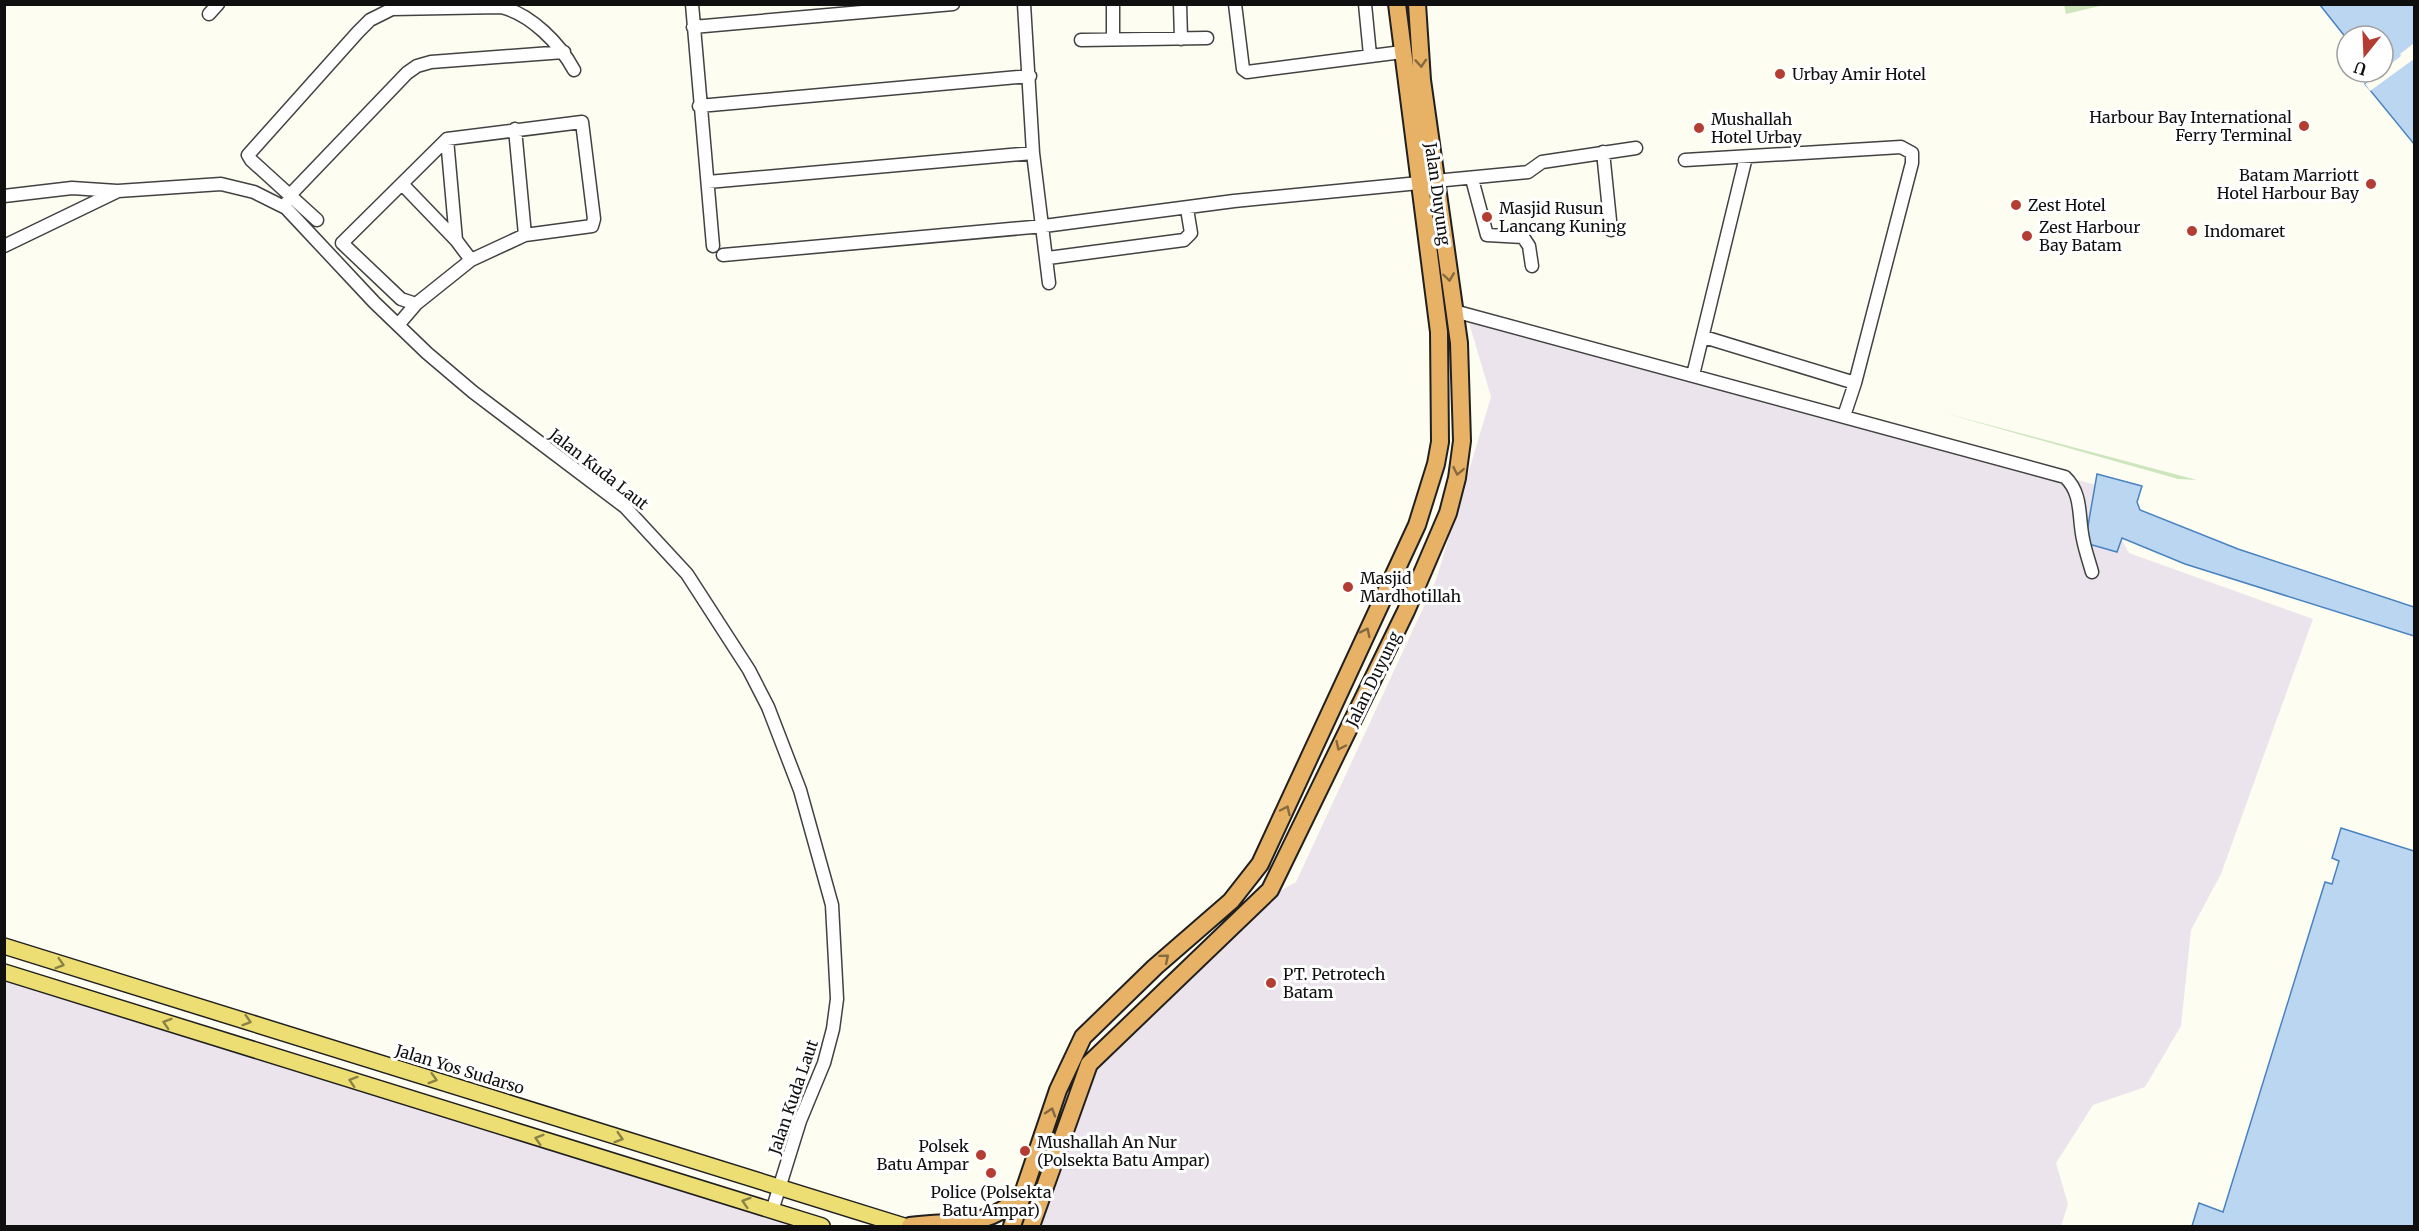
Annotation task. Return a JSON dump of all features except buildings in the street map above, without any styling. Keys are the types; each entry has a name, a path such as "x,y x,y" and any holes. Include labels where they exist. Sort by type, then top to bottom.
{"highway":[{"name":"Jalan Duyung","path":"1031,1227 1089,1064 1270,890 1406,610 1448,513 1460,458 1459,354 1454,311 1402,52 1397,4"},
{"name":"Jalan Duyung","path":"1012,1227 1064,1074 1083,1037 1155,967 1240,892 1260,864 1417,525 1436,464 1440,442 1439,333 1416,4"},
{"path":"1382,600 1406,610"},
{"path":"910,1227 970,1225 986,1220 1008,1208 1025,1191"}],"main road":[{"name":"Jalan Yos Sudarso","path":"4,946 904,1227"},
{"path":"4,972 822,1227"}],"street":[{"path":"209,14 218,4"},
{"path":"692,4 699,105 718,250 1044,226 1234,201 1472,179 1532,172 1542,162 1636,148"},
{"path":"693,27 953,4"},
{"path":"1024,4 1034,153 1050,283"},
{"path":"1113,4 1113,39"},
{"path":"1180,4 1181,39"},
{"path":"1236,4 1245,72 1262,72 1402,52"},
{"path":"1365,4 1370,55"},
{"path":"317,220 248,155 250,150 358,32 379,15 392,9 501,7 522,15 564,52 574,70"},
{"path":"1081,40 1207,38"},
{"path":"286,208 290,195 417,66 431,62 564,52"},
{"path":"699,105 1030,76"},
{"path":"398,325 416,304 471,260 525,235 592,226 594,219 582,122 447,139 342,243 400,299 416,304"},
{"path":"515,129 525,235"},
{"path":"447,139 456,240"},
{"path":"1685,160 1901,147 1912,153 1912,163 1844,416"},
{"path":"1603,152 1611,230"},
{"path":"708,182 1034,153"},
{"path":"1693,375 1746,157"},
{"path":"1472,179 1487,235 1523,237 1529,246 1532,266"},
{"name":"Jalan Kuda Laut","path":"4,246 118,191 190,185 228,185 254,192 286,208 398,325 472,392 625,507 687,574 749,670 765,700 800,790 832,905 837,999 829,1049 800,1121 772,1211"},
{"path":"403,185 456,240 471,260"},
{"path":"4,196 72,188 118,191"},
{"path":"1048,258 1189,238 1191,233 1187,208"},
{"path":"1454,311 2066,477 2072,483 2079,500 2082,538 2092,572"},
{"path":"1704,337 1855,382"}],"shaded area":[{"path":"1467,316 2100,486 2116,529 2129,553 2313,619 2221,874 2191,930 2181,1026 2145,1087 2093,1105 2056,1163 2068,1204 2061,1226 1033,1226 1084,1056 1249,908 1296,882 1436,580 1491,397"},
{"path":"5,979 809,1226 5,1226"}],"green space":[{"path":"2064,4 2104,4 2104,5 2066,14"},
{"path":"1944,413 2197,480 2178,479"}],"water":[{"path":"2320,5 2414,5 2414,144 2365,84 2395,84 2395,24 2335,24"},
{"path":"2097,474 2142,486 2137,502 2140,510 2238,549 2414,607 2414,636 2185,564 2122,538 2117,552 2085,543"},
{"path":"2341,828 2414,851 2414,1226 2192,1226 2199,1203 2223,1212 2325,882 2332,884 2339,861 2332,858"}],"pier":[{"path":"2413,44 2414,59 2395,73 2395,61 2401,56 2400,54"},
{"path":"2365,84 2380,84 2370,91"}],"place":[{"name":"Urbay Amir Hotel","path":"1780,74"},
{"name":"Harbour Bay International Ferry Terminal","path":"2304,126"},
{"name":"Mushallah Hotel Urbay","path":"1699,128"},
{"name":"Batam Marriott Hotel Harbour Bay","path":"2371,184"},
{"name":"Zest Hotel","path":"2016,205"},
{"name":"Masjid Rusun Lancang Kuning","path":"1487,217"},
{"name":"Indomaret","path":"2192,231"},
{"name":"Zest Harbour Bay Batam","path":"2027,236"},
{"name":"Masjid Mardhotillah","path":"1348,587"},
{"name":"PT. Petrotech Batam","path":"1271,983"},
{"name":"Mushallah An Nur (Polsekta Batu Ampar)","path":"1025,1151"},
{"name":"Polsek Batu Ampar","path":"981,1155"},
{"name":"Police (Polsekta Batu Ampar)","path":"991,1173"}]}
